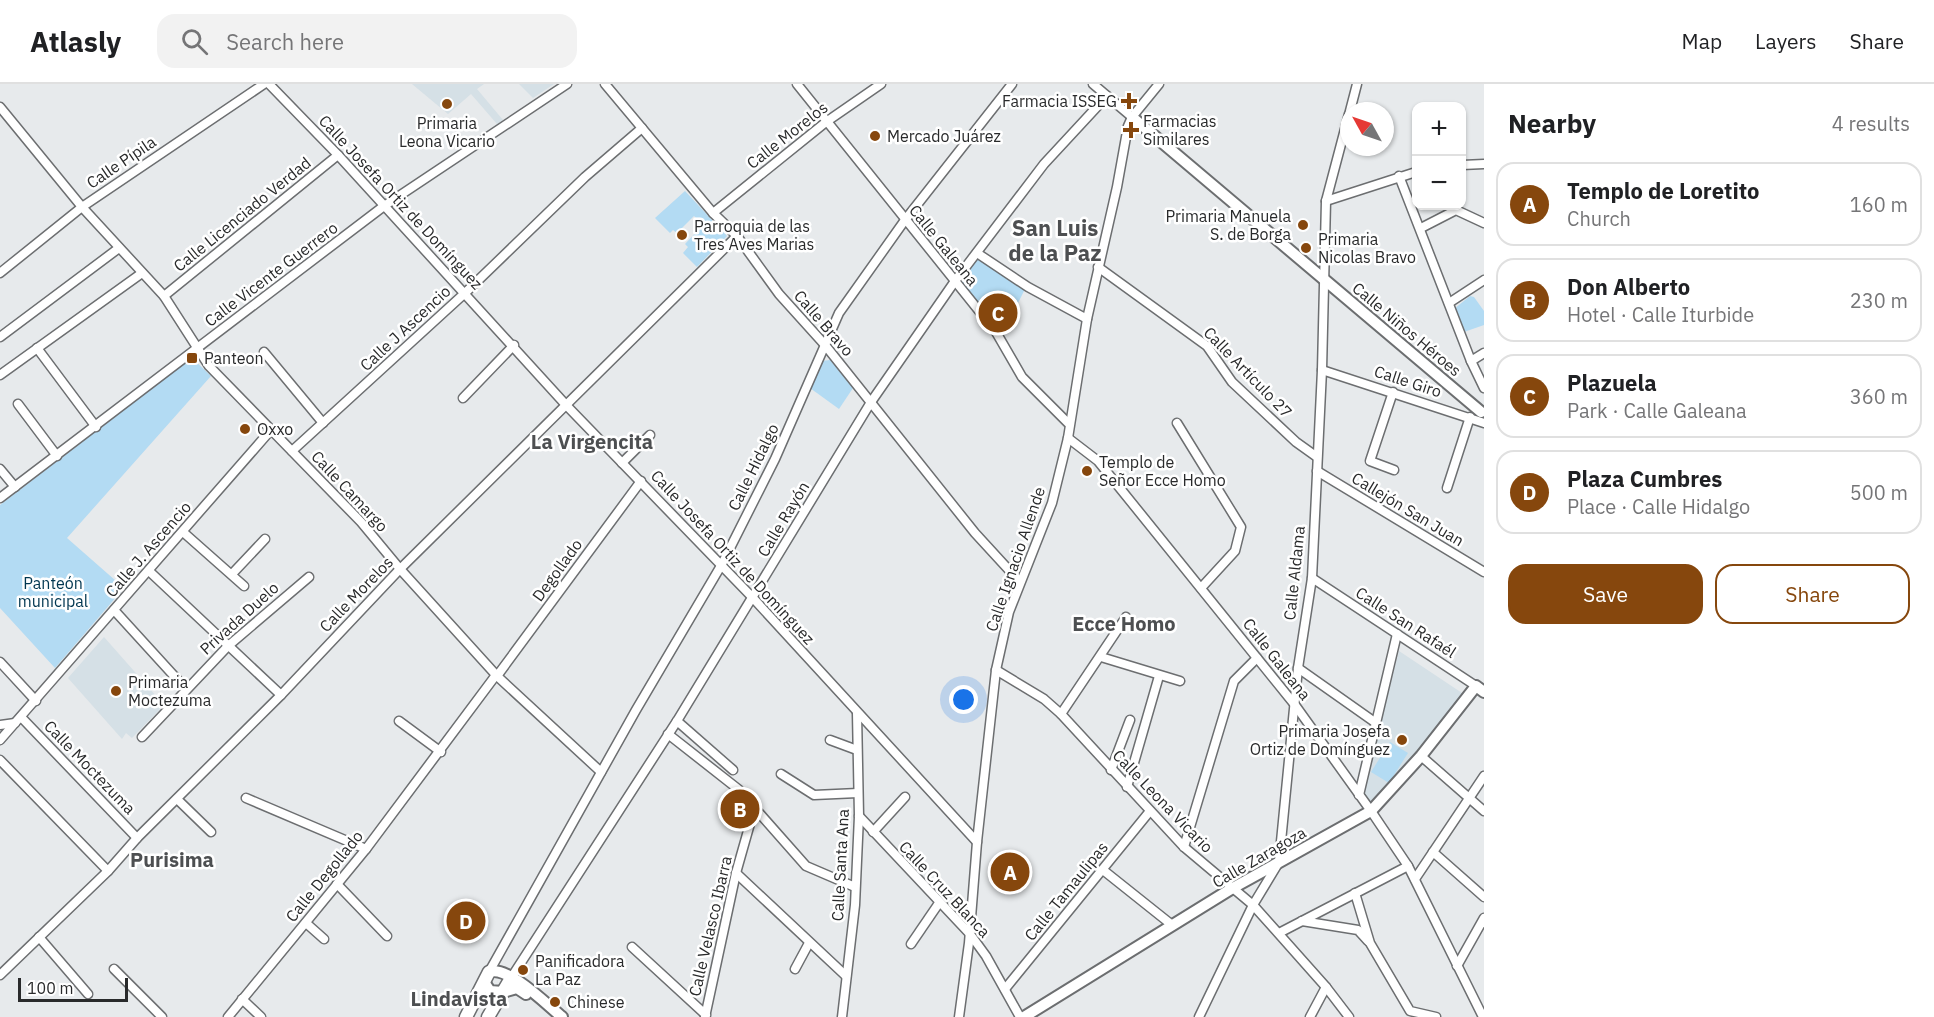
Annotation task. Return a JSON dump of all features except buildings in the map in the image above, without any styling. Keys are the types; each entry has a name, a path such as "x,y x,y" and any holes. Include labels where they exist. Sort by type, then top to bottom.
{"main road":[{"path":"466,1017 486,977"},
{"path":"473,1004 489,1015 511,978"}],"street":[{"name":"Calle Pípila","path":"0,273 82,207 264,84"},
{"name":"Calle Josefa Ortiz de Domínguez","path":"269,84 514,345 566,405 722,564 977,842"},
{"name":"Calle Vicente Guerrero","path":"0,498 384,206 567,84"},
{"name":"Calle Bravo","path":"604,84 713,213 737,236 779,294 825,345 975,533 1020,582"},
{"name":"Calle Galeana","path":"797,84 996,332 1022,377 1068,423"},
{"name":"Calle Morelos","path":"713,213 826,122 881,84"},
{"name":"Calle Hidalgo","path":"486,977 601,772 722,564 775,459 839,313 905,220 1012,84"},
{"name":"Calle Niños Héroes","path":"1093,84 1324,278 1483,416"},
{"path":"1132,117 1159,84"},
{"name":"Calle Aldama","path":"1352,102 1357,84"},
{"name":"Calle Rayón","path":"511,978 677,721 871,402 955,281 1044,164 1107,96"},
{"name":"Calle Camargo","path":"0,107 82,207 164,296 196,350 270,431 361,522 496,676 601,772"},
{"name":"Calle Ignacio Allende","path":"959,1017 970,934 977,842 996,670 1009,612 1052,503 1068,438 1068,423 1087,319 1132,117"},
{"name":"Calle J Ascencio","path":"292,451 465,293 585,177 642,128"},
{"name":"Calle Aldama","path":"1199,1017 1254,905 1279,862 1298,668 1312,578 1322,370 1326,201 1340,147"},
{"name":"Calle Licenciado Verdad","path":"164,296 338,155"},
{"path":"1466,165 1484,164"},
{"path":"1326,201 1412,173"},
{"path":"1399,176 1471,361 1484,388"},
{"path":"1421,228 1456,210 1484,223"},
{"name":"Calle Morelos","path":"0,975 108,871 137,838 281,695 400,569 737,236"},
{"path":"0,337 119,248"},
{"path":"977,253 1028,287 1087,319"},
{"name":"Calle Artículo 27","path":"1098,267 1207,346 1232,382 1296,442 1317,457"},
{"path":"0,375 142,273"},
{"path":"1449,303 1484,280"},
{"path":"463,398 514,345"},
{"path":"37,348 96,427"},
{"path":"264,352 323,423"},
{"path":"1471,361 1484,353"},
{"name":"Calle Giro","path":"1322,370 1470,417 1483,416"},
{"path":"1393,392 1370,461 1394,470"},
{"path":"18,404 57,456"},
{"path":"1447,488 1470,417"},
{"path":"1176,423 1241,527 1235,551 1201,588"},
{"name":"Calle J. Ascencio","path":"0,740 270,431"},
{"path":"622,463 650,435"},
{"name":"Calle Galeana","path":"1068,438 1098,461 1295,705 1371,811 1408,866 1483,1017"},
{"path":"0,469 15,487"},
{"name":"Callejón San Juan","path":"1317,471 1484,572"},
{"name":"Degollado","path":"441,752 640,481"},
{"path":"183,532 244,586"},
{"path":"232,574 265,539"},
{"path":"148,571 281,695"},
{"name":"Privada Duelo","path":"142,737 228,646 309,577"},
{"name":"Calle San Rafaél","path":"1312,578 1480,689"},
{"path":"114,610 186,689"},
{"path":"1061,714 1126,617"},
{"path":"1359,795 1397,634"},
{"path":"1101,657 1180,681"},
{"path":"1184,847 1233,681 1257,658"},
{"path":"0,662 36,701"},
{"path":"1298,668 1376,723"},
{"name":"Calle Leona Vicario","path":"996,670 1044,699 1061,714 1184,847 1231,889 1254,905 1326,987 1349,1017"},
{"path":"1127,787 1159,676"},
{"name":"Calle Zaragoza","path":"1022,1017 1231,889 1371,811 1480,689"},
{"name":"Calle Santa Ana","path":"842,1017 855,887 859,816 857,713"},
{"path":"0,725 18,720"},
{"name":"Calle Moctezuma","path":"18,720 137,838"},
{"path":"1111,770 1130,720"},
{"path":"399,721 441,752"},
{"path":"677,721 733,770"},
{"path":"668,734 755,806 806,866 855,887"},
{"path":"830,740 856,750"},
{"name":"Calle Degollado","path":"228,1017 366,849 441,752"},
{"path":"1421,756 1484,811"},
{"path":"0,760 108,871"},
{"path":"781,774 814,795 858,793"},
{"path":"1415,879 1484,776"},
{"path":"873,831 905,797"},
{"path":"246,798 366,849"},
{"path":"177,799 210,832"},
{"name":"Calle Velasco Ibarra","path":"706,1016 736,873 755,806"},
{"name":"Calle Tamaulipas","path":"1005,989 1150,811"},
{"name":"Calle Cruz Blanca","path":"859,816 970,934 1022,1017"},
{"path":"1433,852 1484,897"},
{"path":"1279,933 1408,866"},
{"path":"1103,870 1172,925"},
{"path":"736,873 846,976"},
{"path":"337,884 387,936"},
{"path":"1355,893 1370,943 1409,1014 1436,1017"},
{"path":"911,944 939,903"},
{"path":"1457,966 1484,918"},
{"path":"1302,921 1358,930 1370,943"},
{"path":"306,923 324,939"},
{"path":"39,937 88,994"},
{"path":"795,969 809,943"},
{"path":"632,947 706,1016"},
{"path":"114,969 162,1017"},
{"path":"554,1017 517,988 503,992 490,991 486,977 498,971 511,978 562,1017"},
{"path":"1310,1017 1326,987"},
{"path":"242,999 261,1017"}],"shaded area":[{"name":"Primaria Leona Vicario","path":"412,84 484,84 477,89 503,120 497,124 471,94 448,114"},
{"path":"519,84 554,84 533,98"},
{"name":"Primaria Moctezuma","path":"104,637 164,705 132,738 126,733 122,739 68,678"},
{"name":"Primaria Josefa Ortiz de Domínguez","path":"1399,651 1465,695 1415,757 1371,803 1362,794"}],"green space":[{"path":"685,191 727,236 697,267 683,253 688,247 685,244 703,225 694,216 677,233 673,230 670,233 655,218"},
{"path":"976,258 1025,289 1001,337 957,281"},
{"path":"1470,296 1474,297 1484,311 1484,325 1464,332 1454,309"},
{"name":"Panteón municipal","path":"192,358 211,376 67,538 124,588 55,668 0,608 0,505"},
{"path":"830,360 853,388 839,409 810,388 822,361"},
{"path":"1390,742 1408,753 1389,783 1371,772"}],"place":[{"name":"Farmacia ISSEG","path":"1129,101"},
{"name":"Primaria Leona Vicario","path":"447,104"},
{"name":"Farmacias Similares","path":"1131,130"},
{"name":"Mercado Juárez","path":"875,136"},
{"name":"Primaria Manuela S. de Borga","path":"1303,225"},
{"name":"Parroquia de las Tres Aves Marias","path":"682,235"},
{"name":"Primaria Nicolas Bravo","path":"1306,248"},
{"name":"Plazuela","path":"998,313"},
{"name":"Panteon","path":"192,358"},
{"name":"Oxxo","path":"245,429"},
{"name":"Templo de Señor Ecce Homo","path":"1087,471"},
{"name":"Primaria Moctezuma","path":"116,691"},
{"name":"Primaria Josefa Ortiz de Domínguez","path":"1402,740"},
{"name":"Don Alberto","path":"740,809"},
{"name":"Templo de Loretito","path":"1010,872"},
{"name":"Plaza Cumbres","path":"466,921"},
{"name":"Panificadora La Paz","path":"523,970"},
{"name":"Chinese","path":"555,1002"}],"district":[{"name":"San Luis de la Paz","path":"1055,240"},
{"name":"La Virgencita","path":"592,441"},
{"name":"Ecce Homo","path":"1124,623"},
{"name":"Purisima","path":"172,859"},
{"name":"Lindavista","path":"459,998"}]}
